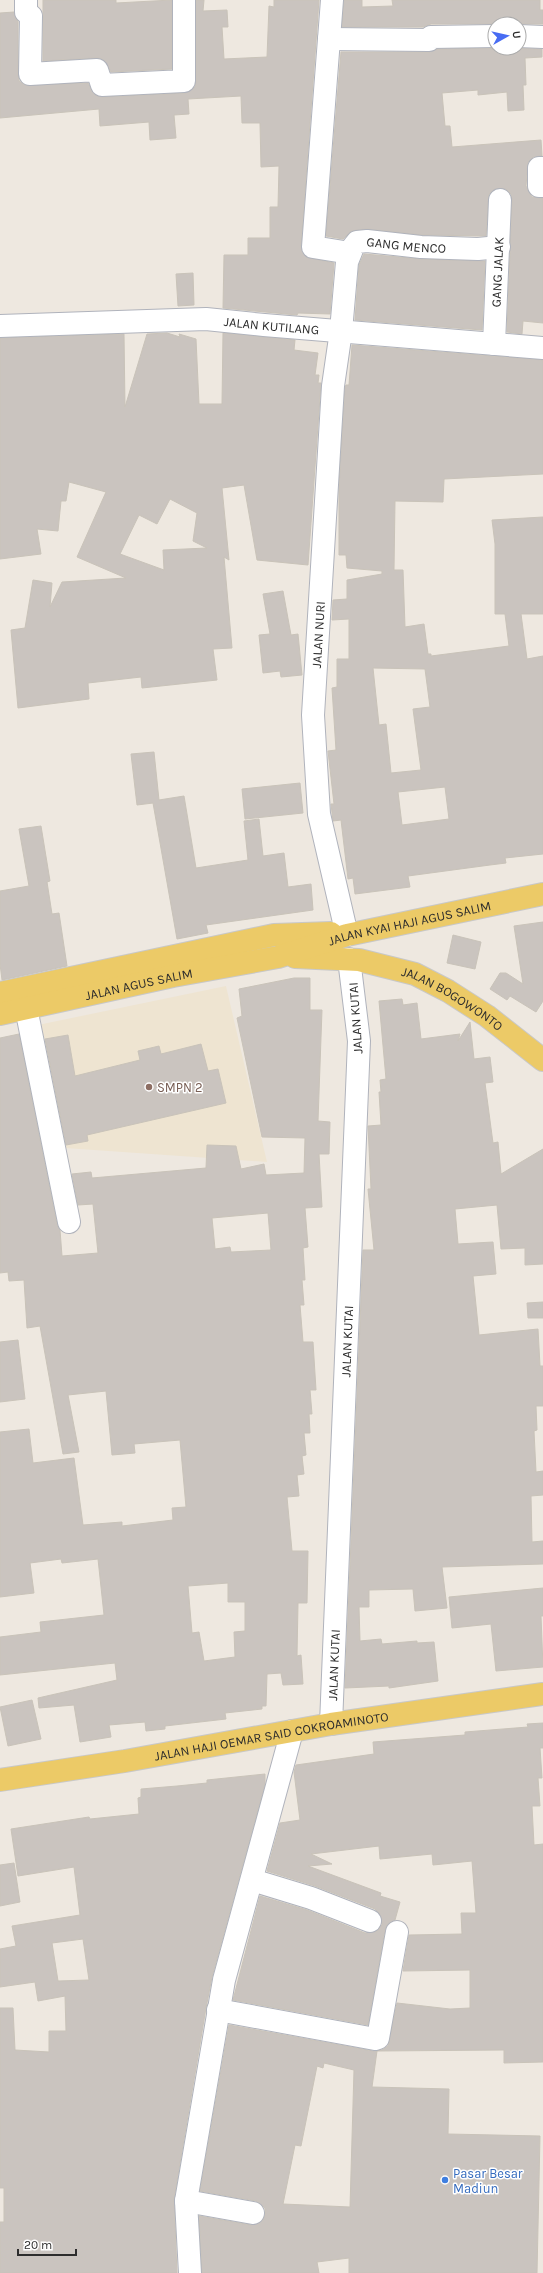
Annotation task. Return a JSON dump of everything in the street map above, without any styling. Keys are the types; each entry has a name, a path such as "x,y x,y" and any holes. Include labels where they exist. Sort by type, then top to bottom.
{"main road":[{"name":"JALAN KYAI HAJI AGUS SALIM","path":"278,957 347,935 543,894"},
{"path":"0,993 274,935 327,933 347,935 349,959"},
{"name":"JALAN BOGOWONTO","path":"278,957 349,959 415,974 448,991 487,1016 543,1060"},
{"name":"JALAN AGUS SALIM","path":"0,1014 174,976 278,957"},
{"name":"JALAN HAJI OEMAR SAID COKROAMINOTO","path":"0,1780 125,1761 331,1724 543,1694"}],"street":[{"path":"26,0 26,12 31,16 30,74 97,70 102,85 184,81 184,0"},
{"path":"332,0 313,247 350,253"},
{"path":"329,39 429,40 431,38 454,36 487,36"},
{"path":"527,36 543,37"},
{"path":"543,168 539,168 539,186 543,186"},
{"name":"GANG JALAK","path":"494,344 500,200"},
{"name":"GANG MENCO","path":"341,331 347,262 350,253 357,242 367,241 421,247 478,249 499,247"},
{"name":"JALAN KUTILANG","path":"0,326 206,319 543,348"},
{"name":"JALAN NURI","path":"341,331 332,386 313,715 319,814 347,935"},
{"name":"JALAN KUTAI","path":"331,1724 359,1041 349,959"},
{"path":"26,1008 69,1222"},
{"path":"190,2273 186,2201 218,2010 224,1980 292,1731"},
{"path":"252,1880 311,1898 370,1921"},
{"path":"218,2010 375,2039 378,2038 397,1932"},
{"path":"186,2201 253,2213"}],"shaded area":[{"name":"SMPN 2","path":"226,986 267,1162 65,1148 33,1026"}],"building":[{"path":"43,0 116,0 116,3 172,0 172,69 111,72 104,60 97,58 43,61"},
{"path":"196,0 204,0 203,11 227,10 228,27 222,27 224,59 267,57 269,6 274,7 274,0 319,0 301,246 306,257 334,263 330,314 298,313 297,315 223,308 224,255 248,255 248,238 270,238 270,207 278,207 279,166 261,167 260,123 242,123 241,96 188,99 189,114 174,115 176,138 150,140 149,122 100,126 99,109 0,118 0,13 14,12 18,22 18,74 19,81 25,85 88,83 95,95 103,97 185,93 195,87 196,81"},
{"path":"344,0 362,0 362,7 393,6 392,0 540,0 540,10 543,10 543,24 527,24 527,16 487,16 487,24 431,24 423,27 342,27"},
{"path":"487,48 487,56 527,56 527,49 542,49 542,57 525,58 526,85 523,85 524,110 508,111 507,92 478,95 478,90 442,93 445,126 450,126 452,147 541,140 542,156 533,157 528,162 526,186 532,197 543,198 543,323 523,321 522,334 507,332 512,201 511,194 506,189 495,189 489,194 486,236 422,235 366,229 351,231 343,239 326,236 341,52 429,52 437,49"},
{"path":"364,254 421,259 485,261 482,330 355,320 359,265"},
{"path":"193,273 194,305 178,306 176,274"},
{"path":"167,333 180,337 179,334 196,339 199,404 222,404 223,333 295,340 294,350 318,353 315,375 319,375 318,383 321,383 308,565 257,560 244,485 222,488 229,560 224,557 232,648 213,649 217,680 142,688 141,677 88,683 89,699 18,708 11,630 25,628 33,580 52,583 50,607 62,582 126,578 77,557 106,492 69,482 66,501 61,501 58,531 37,529 41,554 0,559 0,338 124,334 125,407 147,334","holes":["170,499 197,513 193,541 207,548 163,550 164,570 120,554 139,515 157,524"]},
{"path":"352,345 543,360 543,474 444,479 443,502 395,501 394,570 403,570 405,627 424,624 428,654 431,654 431,656 509,646 505,614 495,614 495,544 492,520 543,517 543,614 521,614 527,659 543,656 543,854 505,858 506,863 408,876 410,887 355,894 353,878 348,879 341,820 333,821 331,804 334,804 328,751 336,750 332,688 337,687 337,659 349,659 349,619 332,620 333,600 347,599 347,580 382,574 382,571 347,568 346,555 339,555 339,486 345,387 346,385 349,385","holes":["373,668 425,669 430,707 413,709 421,770 391,773 386,724 379,725","445,787 449,819 402,825 398,792"]},
{"path":"283,591 291,635 298,634 302,675 281,677 280,671 263,673 259,635 270,634 263,594"},
{"path":"154,752 159,800 184,796 196,868 248,860 244,821 259,819 263,856 284,853 288,887 311,884 313,910 206,925 208,933 177,939 153,803 137,805 131,754"},
{"path":"300,783 303,813 245,819 242,789"},
{"path":"41,826 50,881 47,882 52,914 59,913 67,966 2,980 0,964 0,891 29,886 19,829"},
{"path":"543,922 543,1001 536,1012 510,996 507,1000 490,989 500,973 506,973 523,984 514,926"},
{"path":"453,935 481,942 475,969 447,963"},
{"path":"294,978 310,978 310,1010 322,1010 318,1121 330,1122 329,1154 319,1154 322,1207 305,1208 308,1247 303,1248 305,1280 302,1280 304,1305 300,1305 303,1342 313,1342 316,1390 310,1390 312,1414 309,1414 310,1433 304,1433 306,1455 302,1456 304,1474 297,1475 299,1496 287,1497 292,1551 308,1551 307,1603 298,1603 297,1656 301,1655 303,1684 283,1685 281,1673 267,1674 266,1706 262,1706 262,1709 225,1713 226,1719 165,1726 165,1729 146,1731 145,1722 109,1725 111,1737 80,1742 74,1705 39,1708 38,1698 117,1680 115,1663 0,1675 0,1637 41,1632 40,1622 104,1615 98,1559 62,1563 61,1559 30,1563 34,1593 0,1597 0,1432 29,1429 33,1463 74,1458 83,1525 122,1522 122,1526 173,1520 172,1508 186,1507 180,1440 134,1444 135,1453 112,1455 106,1391 68,1395 79,1452 63,1454 40,1326 27,1328 24,1280 9,1281 8,1272 0,1273 0,1038 19,1034 57,1224 60,1230 62,1256 98,1253 93,1204 78,1205 72,1174 91,1172 92,1178 206,1168 207,1145 236,1146 241,1169 264,1164 266,1175 304,1173 305,1138 262,1137 237,1018 242,1016 239,989","holes":["268,1213 271,1250 231,1252 230,1247 215,1249 212,1218","228,1583 228,1602 245,1602 245,1631 234,1632 235,1657 204,1661 199,1632 192,1633 188,1586"]},
{"path":"402,999 403,1005 417,1003 421,1039 460,1034 458,1041 470,1022 474,1059 490,1057 493,1082 485,1083 493,1143 498,1142 501,1174 543,1149 543,1264 525,1265 525,1248 501,1249 497,1205 455,1209 458,1244 493,1242 496,1274 473,1276 479,1335 538,1329 540,1366 543,1366 543,1406 536,1406 537,1430 534,1431 536,1472 543,1471 543,1495 531,1496 532,1542 543,1541 543,1564 442,1567 447,1608 415,1611 413,1589 369,1590 369,1607 359,1607 360,1641 381,1639 382,1644 417,1641 417,1643 434,1642 438,1681 389,1688 389,1686 345,1688 363,1250 374,1250 368,1189 371,1189 368,1126 381,1125 379,1092 381,1092 380,1080 386,1079 379,1001"},
{"path":"68,1035 75,1076 140,1060 138,1051 159,1046 161,1054 201,1044 208,1071 218,1069 226,1103 87,1135 88,1141 66,1145 45,1039"},
{"path":"543,1302 543,1318 528,1318 527,1303"},
{"path":"18,1340 25,1399 0,1402 0,1342"},
{"path":"543,1588 543,1616 541,1616 543,1667 496,1671 491,1624 452,1628 449,1597"},
{"path":"32,1700 41,1739 8,1746 0,1707"},
{"path":"543,1723 543,1748 540,1748 542,1778 538,1778 540,1806 532,1806 534,1845 543,1844 543,2062 504,2063 504,2050 377,2051 372,2087 449,2089 448,2134 540,2136 537,2273 349,2273 349,2258 317,2262 319,2273 202,2273 199,2216 251,2225 262,2221 265,2215 265,2208 256,2201 200,2191 229,2025 373,2051 382,2050 388,2046 397,2003 450,2009 470,2008 470,1970 403,1971 409,1935 462,1934 461,1913 476,1913 472,1861 433,1865 432,1854 380,1859 379,1846 311,1854 332,1864 308,1866 381,1893 380,1896 400,1902 395,1920 388,1924 385,1930 368,2025 233,2000 260,1896 307,1910 365,1933 377,1931 382,1925 380,1914 375,1909 315,1886 267,1871 280,1823 300,1820 294,1772 296,1765 374,1754 373,1742 465,1735 465,1732 528,1727 527,1724","holes":["324,2063 354,2070 350,2207 283,2204 295,2145 301,2146 317,2066 323,2068"]},
{"path":"265,1774 265,1784 212,1977 206,2008 174,2199 177,2273 0,2273 0,2222 4,2222 4,2188 0,2188 0,2008 13,2008 15,2050 49,2052 49,2031 66,2031 65,1996 38,2001 35,1982 0,1987 0,1949 16,1946 12,1926 80,1915 74,1867 18,1876 11,1829 89,1817 90,1819 139,1814 138,1798 141,1797 141,1789 207,1783 207,1780","holes":["83,1939 89,1980 58,1981 52,1943"]},
{"path":"14,1863 20,1902 0,1906 0,1865"}],"place":[{"name":"SMPN 2","path":"149,1087"},
{"name":"Pasar Besar Madiun","path":"445,2180"}]}
